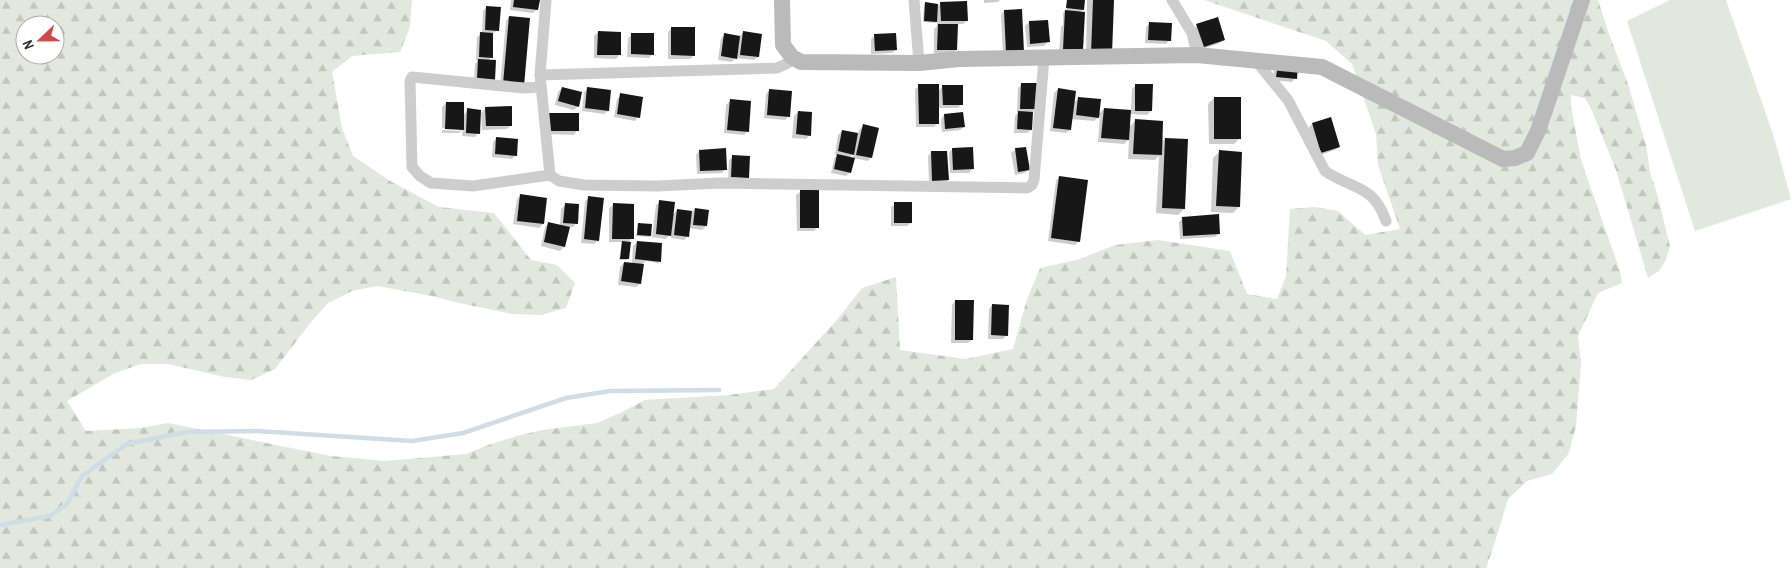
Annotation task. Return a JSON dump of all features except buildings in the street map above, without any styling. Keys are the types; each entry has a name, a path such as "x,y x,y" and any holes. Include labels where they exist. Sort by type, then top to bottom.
{"main road":[{"path":"782,0 783,45 792,57 801,62 919,62 960,59 1197,55 1326,69 1503,159 1510,159 1526,153 1538,131 1582,0"}],"street":[{"path":"546,0 540,75 550,175"},
{"path":"914,0 919,62"},
{"path":"1172,0 1192,33 1197,55"},
{"path":"540,75 777,68 788,63 792,57"},
{"path":"541,87 524,88 412,77 410,81 412,167 420,176 431,183 473,186 550,175 559,181 584,185 656,186 720,183 1027,188 1032,185 1034,180 1044,58"},
{"path":"1256,61 1288,100 1325,171 1373,197 1381,207 1386,221"}],"green space":[{"path":"0,0 412,0 410,27 400,52 352,56 332,72 342,128 353,156 390,181 439,207 494,213 531,260 557,265 575,283 566,308 541,315 512,314 377,286 352,291 328,303 275,369 251,380 225,377 168,364 141,364 115,373 67,401 86,431 140,428 168,423 331,456 385,461 466,454 491,444 542,430 597,423 645,400 729,395 774,389 836,321 862,288 896,277 900,350 966,359 1013,349 1027,299 1040,268 1080,259 1115,245 1158,240 1230,251 1247,294 1277,299 1286,276 1290,209 1315,207 1338,211 1365,235 1400,229 1378,165 1376,134 1352,64 1326,41 1204,0 1598,0 1628,84 1646,145 1650,172 1670,246 1666,260 1659,271 1648,278 1616,170 1592,111 1585,98 1571,95 1571,107 1581,160 1620,271 1622,283 1598,293 1578,336 1581,363 1576,426 1569,453 1552,474 1527,481 1508,499 1486,568 0,568"},
{"path":"1670,0 1726,0 1773,134 1791,199 1695,231 1627,21"}],"waterway":[{"path":"0,525 50,516 67,504 82,476 127,444 186,432 257,431 412,441 463,433 566,398 610,391 719,390"}]}
